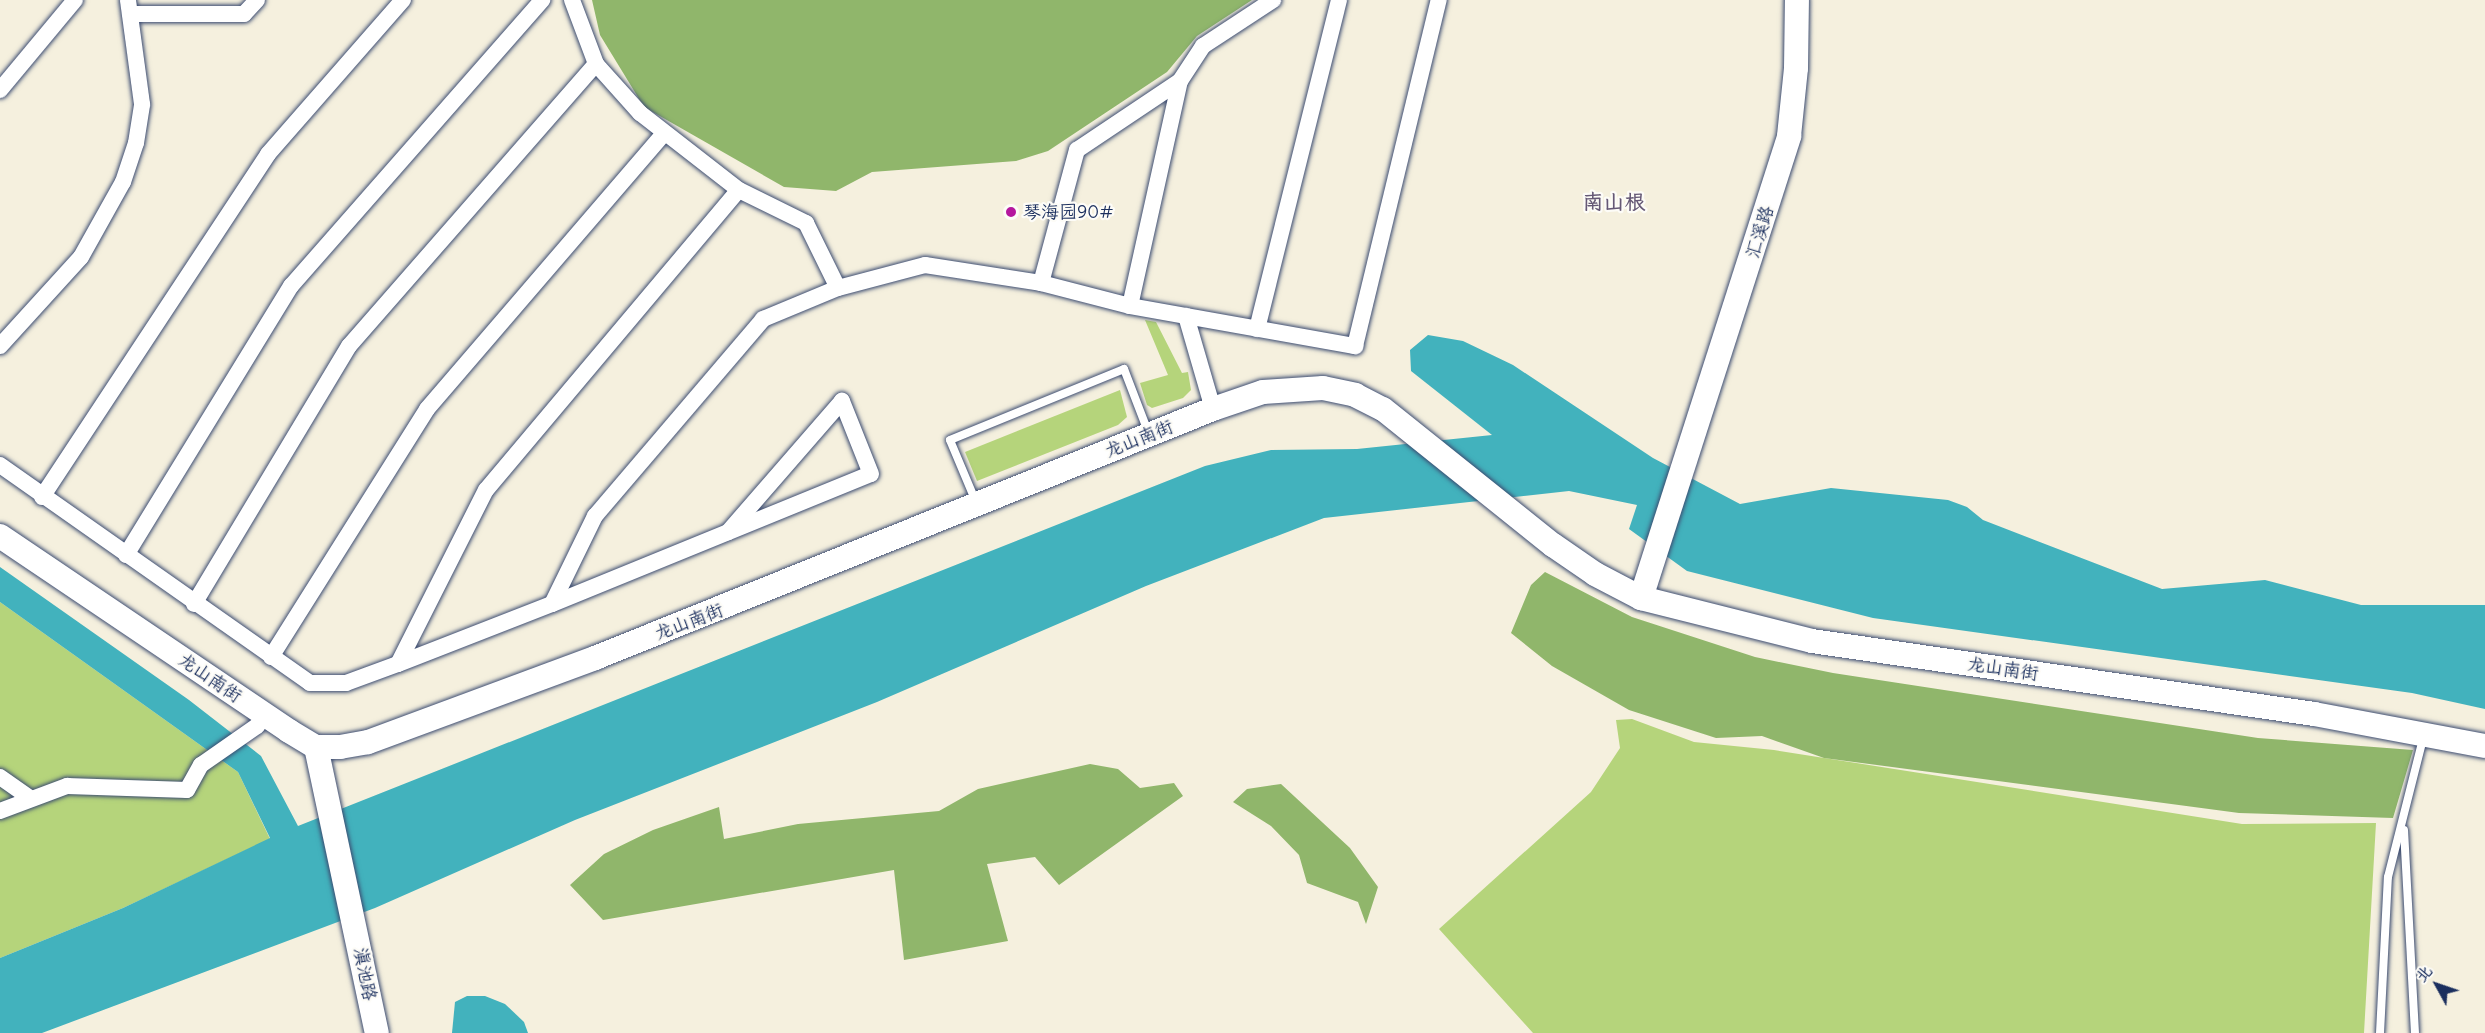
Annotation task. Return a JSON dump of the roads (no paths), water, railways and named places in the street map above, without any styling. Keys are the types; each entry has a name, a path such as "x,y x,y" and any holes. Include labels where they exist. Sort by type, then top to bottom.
{"street":[{"path":"0,90 75,0"},
{"path":"0,346 81,257 123,182 136,143 142,104 129,7 244,14 256,0"},
{"path":"42,497 268,154 403,0"},
{"path":"126,555 291,286 542,0"},
{"path":"572,0 596,64 640,113 739,190 806,224 838,288"},
{"path":"1130,306 1180,81 1203,46 1273,0"},
{"path":"1257,329 1339,0"},
{"path":"552,604 595,516 763,320 838,288 925,265 1041,283 1130,306 1355,346 1439,0"},
{"name":"汇溪路","path":"1641,598 1789,136 1797,68 1797,0"},
{"path":"194,604 349,346 596,64"},
{"path":"1041,283 1077,150 1180,81"},
{"path":"271,657 427,409 664,133"},
{"path":"398,664 486,490 739,190"},
{"path":"1186,316 1213,409"},
{"name":"龙山南街","path":"0,536 316,747 368,742 606,654 1213,409 1263,392 1323,388 1362,399 1409,428 1540,535 1595,574 1641,598 1812,641 2424,732 2485,746"},
{"path":"0,465 194,604 310,683 345,683 398,664 552,604 871,474 842,401 728,532"},
{"path":"0,811 30,798 68,786 187,790 201,765 257,726 265,715"},
{"name":"滇池路","path":"316,747 354,916 377,1033"},
{"path":"0,777 30,798"}],"lane":[{"path":"977,505 951,440 1124,369 1149,435"},
{"path":"2380,1033 2388,877 2424,732"},
{"path":"2404,820 2415,1033"}],"water":[{"path":"1428,335 1463,341 1513,365 1653,458 1740,504 1831,488 1948,500 1967,507 1983,520 2162,589 2265,580 2361,605 2485,605 2485,709 2412,693 1873,618 1687,571 1629,529 1637,505 1569,491 1324,518 1146,586 877,702 575,820 375,908 42,1033 0,1033 0,958 123,908 270,838 238,772 0,602 0,567 189,700 261,756 298,826 1205,466 1271,450 1357,449 1492,435 1411,371 1410,350"},
{"path":"467,996 485,996 505,1004 524,1022 528,1033 452,1033 455,1002"}],"place":[{"name":"琴海园90#","path":"1011,212"}],"district":[{"name":"南山根","path":"1614,202"}]}
